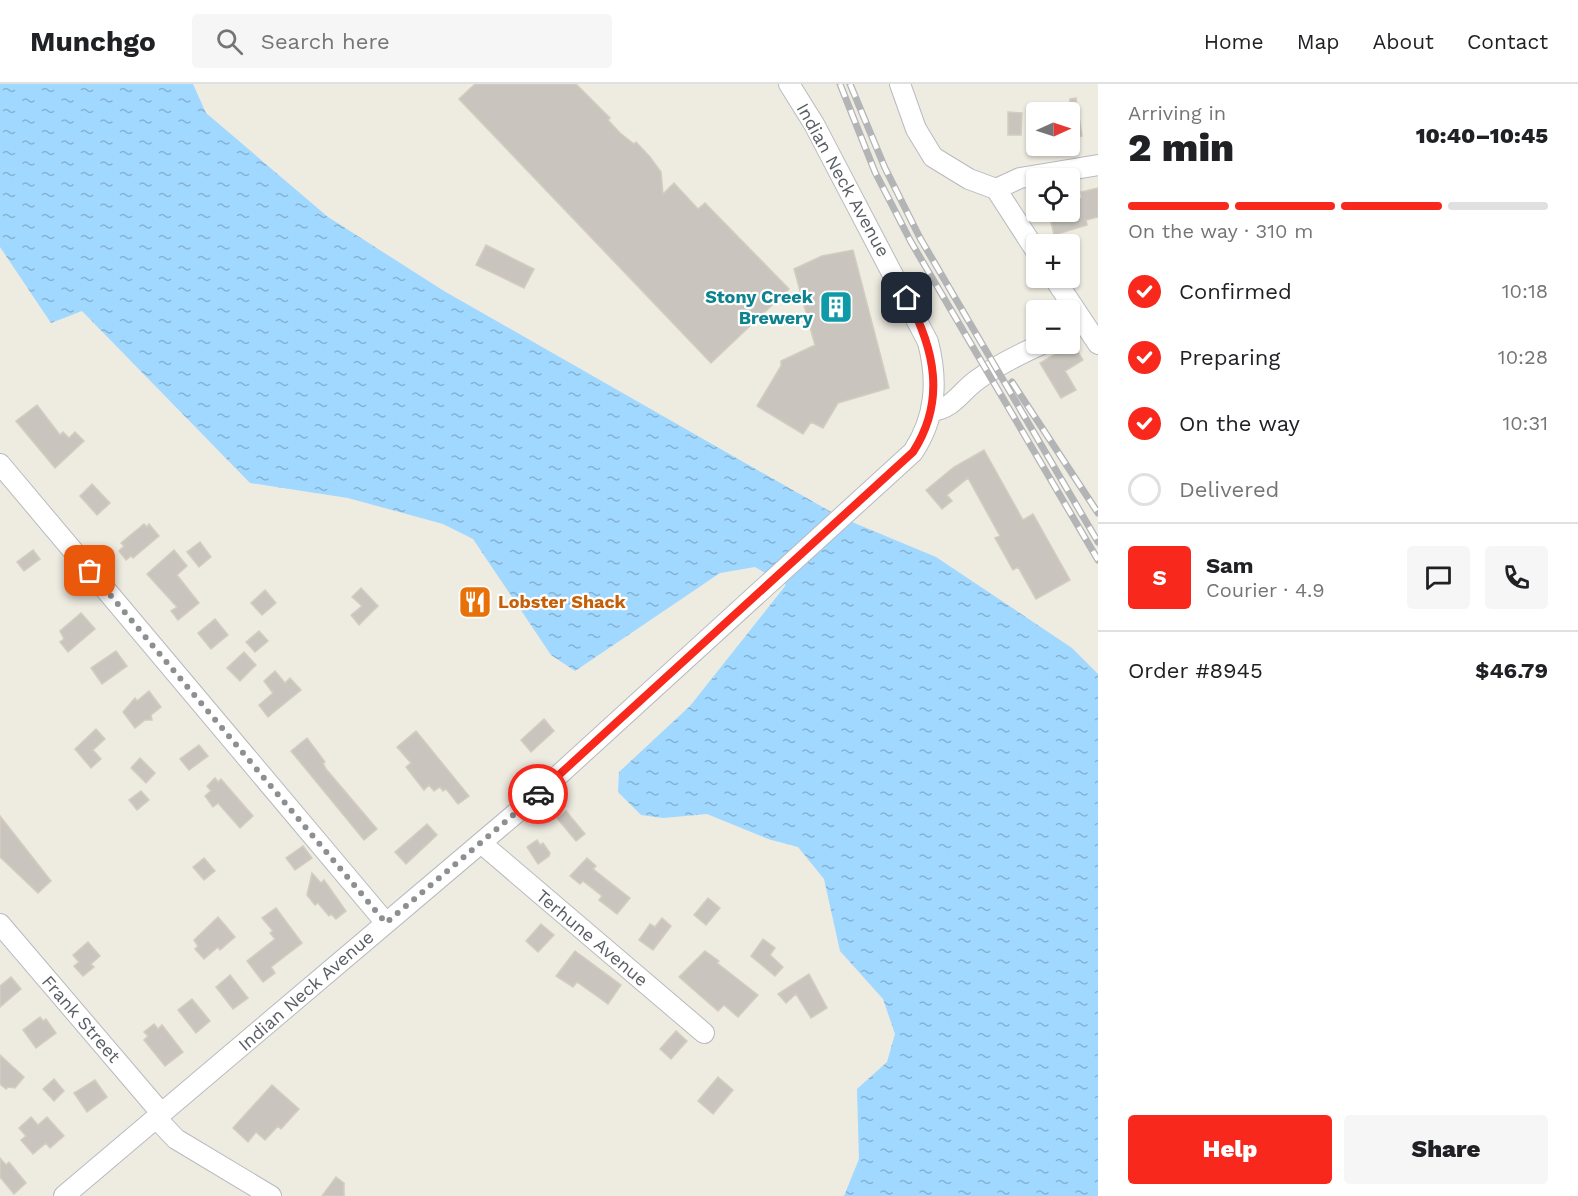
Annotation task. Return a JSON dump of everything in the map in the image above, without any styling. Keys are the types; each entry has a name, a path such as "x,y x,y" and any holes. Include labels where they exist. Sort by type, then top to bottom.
{"street":[{"name":"Indian Neck Avenue","path":"64,1196 481,843 913,452 922,438 932,411 933,360 920,322 814,124 789,84"},
{"path":"900,84 916,129 933,157 969,179 996,189 1026,235"},
{"path":"996,189 1020,178 1098,165"},
{"path":"1080,329 1098,344"},
{"path":"932,411 952,405 976,381 1011,358 1026,351"},
{"path":"0,464 386,923"},
{"name":"Terhune Avenue","path":"481,843 704,1033"},
{"name":"Frank Street","path":"0,924 176,1139 271,1196"}],"water":[{"path":"0,84 193,84 206,113 328,217 444,291 840,517 936,557 1072,648 1098,674 1098,1196 844,1196 859,1159 857,1089 887,1062 895,1034 883,999 840,951 824,879 798,847 768,839 707,814 663,818 641,815 618,792 619,772 690,706 786,585 755,567 720,573 575,671 551,655 473,539 443,524 348,498 250,483 82,311 51,323 0,247"}],"building":[{"path":"475,84 576,84 610,118 608,120 620,133 634,144 636,142 650,157 661,172 663,194 674,183 698,209 705,203 789,289 711,363 459,99"},
{"path":"1008,112 1022,113 1021,135 1008,135"},
{"path":"1098,188 1098,217 1086,220 1087,225 1054,234 1051,222 1080,222 1081,192"},
{"path":"486,245 534,269 524,288 476,265"},
{"name":"Stony Creek Brewery","path":"853,250 889,388 838,403 823,428 811,422 803,434 757,406 781,366 781,361 815,345 794,269 822,256"},
{"path":"1056,354 1079,354 1083,360 1065,371 1076,390 1061,398 1040,363"},
{"path":"37,405 60,435 63,432 69,438 75,432 84,441 55,468 16,421"},
{"path":"984,450 1023,520 1033,514 1070,580 1036,599 1018,567 1013,570 995,538 1000,536 968,478 947,495 952,501 942,509 926,490 954,467"},
{"path":"92,484 110,503 97,515 80,496"},
{"path":"144,524 147,527 149,524 159,536 133,558 131,556 126,560 119,551 124,546 121,543"},
{"path":"200,542 211,557 199,567 187,552"},
{"path":"33,550 40,559 24,571 17,562"},
{"path":"174,550 187,566 177,575 199,603 178,620 171,611 177,607 147,574"},
{"path":"361,588 378,606 359,625 351,615 362,606 352,597"},
{"path":"265,590 276,603 262,615 251,603"},
{"path":"81,613 95,629 68,652 60,642 64,639 60,631"},
{"path":"215,619 228,635 211,649 198,633"},
{"path":"259,631 268,641 255,652 246,642"},
{"path":"116,651 127,666 102,684 91,668"},
{"path":"244,652 256,665 240,681 227,668"},
{"path":"275,671 285,683 290,678 301,690 268,717 259,705 273,693 264,681"},
{"path":"149,691 161,707 151,715 152,720 145,720 135,728 123,712 135,698 137,701"},
{"path":"544,719 554,731 531,752 521,740"},
{"path":"96,729 105,739 93,750 101,759 91,768 75,749"},
{"path":"416,731 469,796 458,804 446,789 443,791 440,787 434,791 429,785 424,790 406,767 411,763 397,747"},
{"path":"307,738 325,762 323,763 326,769 377,829 364,840 291,751"},
{"path":"199,745 208,756 189,770 180,759"},
{"path":"140,758 155,773 146,783 131,768"},
{"path":"215,778 218,782 221,779 253,816 240,828 218,803 213,807 205,796 211,791 207,786"},
{"path":"141,791 149,800 137,810 129,800"},
{"path":"566,811 585,834 576,841 557,818"},
{"path":"0,816 51,881 38,893 0,857"},
{"path":"427,824 437,835 406,864 395,852"},
{"path":"537,840 540,845 543,843 550,853 538,864 527,847"},
{"path":"303,846 312,858 295,870 286,858"},
{"path":"204,858 215,871 204,880 193,867"},
{"path":"587,858 596,866 593,869 630,898 617,914 599,900 602,896 583,881 580,884 570,876"},
{"path":"312,873 321,883 324,880 346,911 336,919 331,914 329,916 318,903 315,905 307,895"},
{"path":"708,898 720,908 706,925 694,915"},
{"path":"276,908 302,943 271,967 275,973 263,982 247,961 275,939 270,933 273,931 262,918"},
{"path":"218,917 235,937 220,950 218,947 204,959 195,949 198,946 194,940"},
{"path":"662,918 671,926 653,950 639,940 650,924 655,927"},
{"path":"541,924 554,935 538,952 526,941"},
{"path":"763,939 775,948 770,955 783,967 775,976 751,956"},
{"path":"88,942 100,956 91,964 94,967 83,976 74,966 79,962 73,955"},
{"path":"575,951 621,985 608,1004 577,982 573,987 556,976"},
{"path":"705,951 758,995 738,1017 724,1005 718,1011 679,977"},
{"path":"809,974 827,1008 811,1018 796,994 786,1003 778,994"},
{"path":"230,975 248,998 233,1009 216,987"},
{"path":"11,977 21,989 0,1007 0,986"},
{"path":"192,999 210,1021 196,1033 178,1010"},
{"path":"40,1017 43,1021 46,1019 56,1033 36,1048 23,1030"},
{"path":"154,1024 158,1029 162,1025 183,1052 165,1066 144,1040 148,1036 144,1032"},
{"path":"676,1031 687,1041 671,1059 660,1049"},
{"path":"0,1055 24,1077 15,1088 6,1089 0,1084"},
{"path":"718,1077 733,1090 713,1114 698,1101"},
{"path":"54,1079 64,1091 54,1101 43,1089"},
{"path":"95,1080 107,1097 87,1112 74,1093"},
{"path":"272,1085 299,1109 281,1129 278,1126 265,1140 256,1132 248,1142 233,1128"},
{"path":"31,1117 38,1125 47,1117 64,1136 50,1148 46,1143 33,1154 21,1140 26,1136 19,1128"},
{"path":"0,1158 6,1165 9,1162 26,1183 14,1194 0,1177"},
{"path":"336,1177 344,1183 344,1196 322,1196"}],"railway":[{"path":"840,84 875,172 911,242 1098,560"},
{"path":"850,84 885,168 920,238 1098,542"},
{"path":"1012,382 1098,513"}],"way so far":[{"path":"90,571 386,923 538,794"}],"place":[{"name":"Stony Creek Brewery","path":"836,307"},
{"name":"Lobster Shack","path":"475,602"}],"route":[{"path":"538,794 766,584 899,468 913,452 922,438 932,411 934,377 933,360 928,342 907,298"}]}
